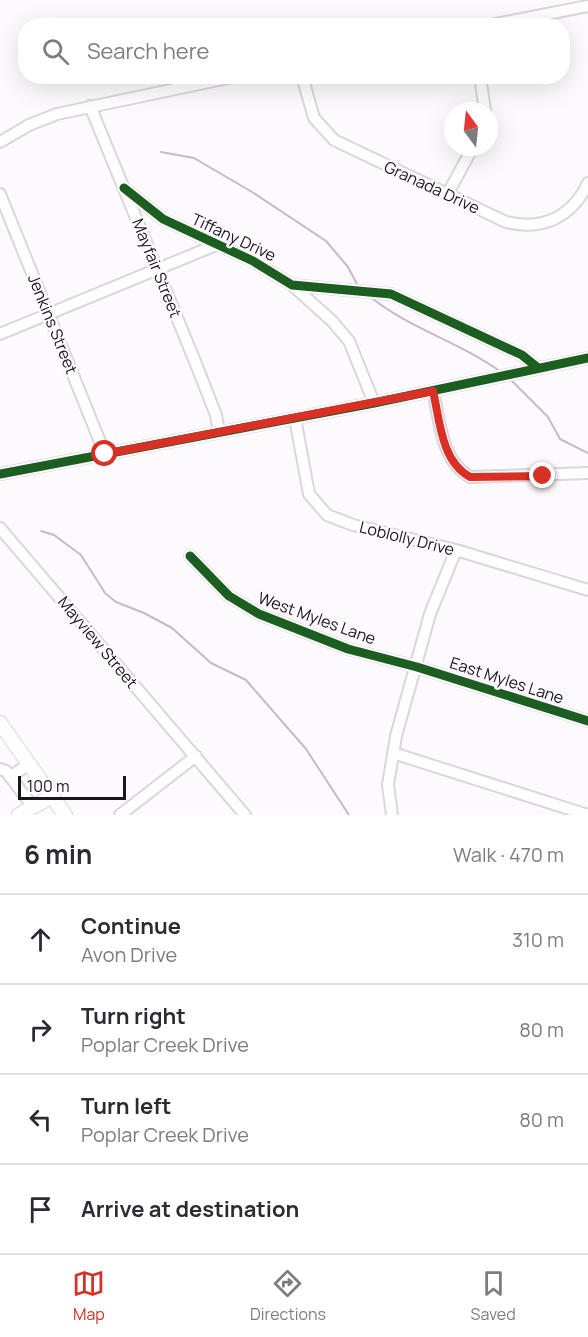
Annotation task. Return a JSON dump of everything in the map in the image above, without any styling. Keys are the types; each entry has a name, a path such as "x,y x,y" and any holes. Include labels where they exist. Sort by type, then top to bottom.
{"main road":[{"path":"2,730 65,815"},
{"path":"19,815 52,796"}],"street":[{"path":"526,18 588,6"},
{"path":"0,142 47,117 90,105 196,84"},
{"name":"Granada Drive","path":"304,84 310,109 326,134 342,145 506,222 530,226 554,220 564,214 581,197 588,183"},
{"path":"481,84 483,102"},
{"name":"Mayfair Street","path":"90,105 216,415 219,432"},
{"path":"447,195 467,156"},
{"name":"Tiffany Drive","path":"124,188 163,219 216,246 254,261 292,285 391,294 522,355 538,368"},
{"name":"Jenkins Street","path":"0,194 105,454"},
{"path":"0,334 216,246"},
{"path":"292,285 332,321 349,341 375,403"},
{"path":"0,474 375,403 588,358"},
{"path":"433,391 449,457 461,473 470,477 588,473"},
{"name":"Loblolly Drive","path":"295,418 307,485 320,509 353,525 456,550 588,590"},
{"name":"Mayview Street","path":"0,529 245,815"},
{"path":"392,815 388,785 393,753 430,614 456,550"},
{"name":"West Myles Lane","path":"190,556 229,596 259,614 348,649 417,667"},
{"name":"East Myles Lane","path":"417,667 588,721"},
{"path":"393,753 588,815"},
{"path":"120,815 196,756"},
{"path":"10,777 29,764"},
{"path":"0,769 6,771 33,807"}],"waterway":[{"path":"161,152 194,158 252,192 326,241 348,267 358,286"},
{"path":"369,296 401,318 469,352 501,372"},
{"path":"510,379 548,417 560,439 588,453"},
{"path":"41,531 54,535 81,555 105,593 116,602 144,613 172,628 211,663 246,680 306,749 349,815"}],"cycle path":[{"path":"124,188 163,219 253,261 292,285 391,294 522,355 538,368"},
{"path":"0,474 374,403 588,358"},
{"path":"190,556 229,596 259,614 348,649 417,667 588,721"}],"route":[{"path":"105,454 433,391 449,457 461,473 470,477 543,476"}]}
